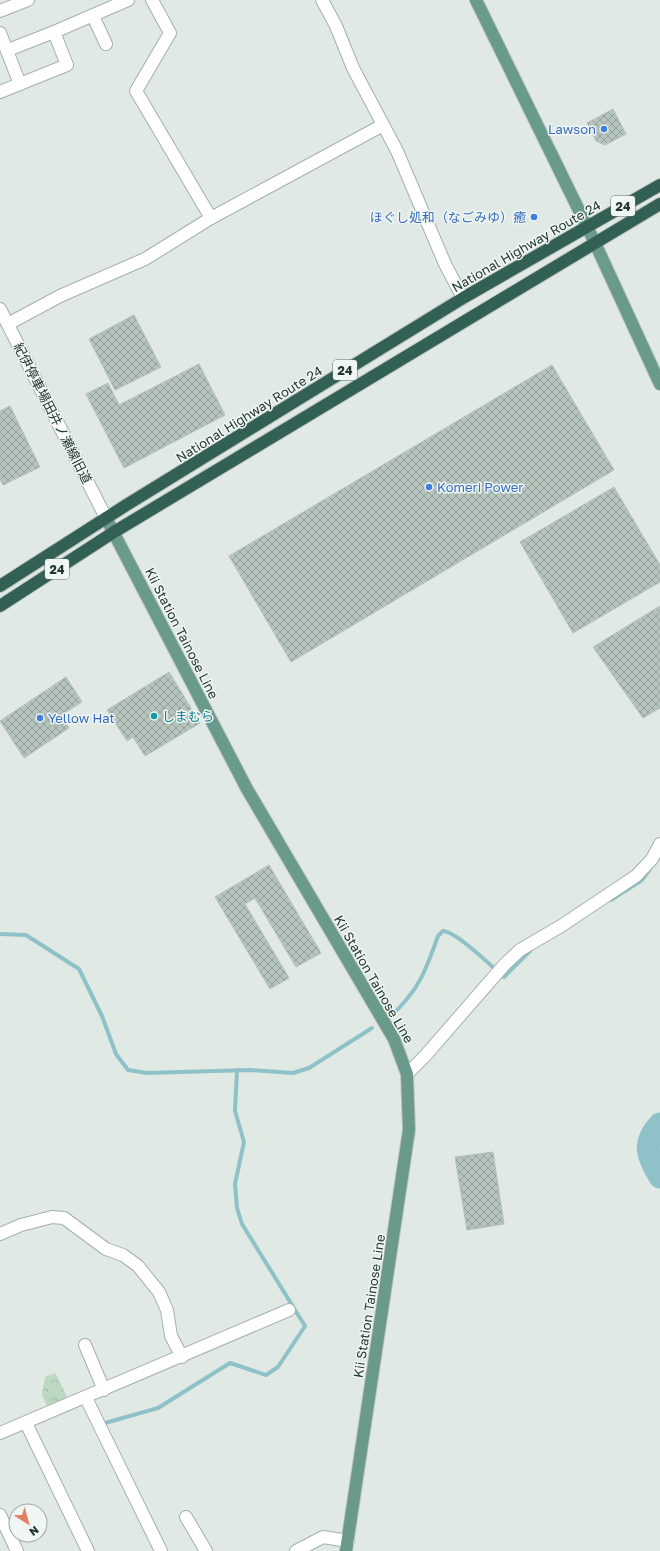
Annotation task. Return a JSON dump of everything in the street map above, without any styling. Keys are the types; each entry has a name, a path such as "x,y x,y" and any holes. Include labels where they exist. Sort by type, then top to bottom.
{"highway":[{"name":"National Highway Route 24","path":"0,586 106,518 464,298 660,185"},
{"name":"24","path":"0,606 114,532 660,204"}],"main road":[{"path":"476,0 595,243 660,384"},
{"name":"Kii Station Tainose Line","path":"106,518 247,789 394,1039 408,1074 409,1130 347,1546"}],"street":[{"path":"0,11 28,0"},
{"path":"8,50 93,16 128,0"},
{"path":"152,0 170,33 136,91 212,218"},
{"path":"322,0 383,125 398,151 445,264 464,298"},
{"path":"93,16 106,44"},
{"path":"0,92 67,65 54,32"},
{"path":"0,33 8,50 20,84"},
{"path":"8,324 60,296 145,259 212,218 383,125"},
{"name":"紀伊停車場田井ノ瀬線旧道","path":"0,309 106,518"},
{"path":"408,1074 431,1050 505,964 520,950 561,926 636,876 652,859 660,844"},
{"path":"0,1234 21,1225 52,1217 64,1218 106,1249 128,1258 138,1266 159,1292 168,1310 171,1336 182,1357"},
{"path":"0,1433 86,1398 289,1310"},
{"path":"85,1345 104,1390"},
{"path":"86,1398 161,1551"},
{"path":"26,1423 88,1551"},
{"path":"0,1515 17,1551"},
{"path":"186,1517 206,1551"},
{"path":"296,1551 323,1536 347,1546"}],"green space":[{"path":"55,1373 69,1400 48,1408 42,1395 45,1377"}],"building":[{"path":"613,109 626,134 605,145 596,141 587,123"},
{"path":"134,315 161,367 115,390 89,339"},
{"path":"199,364 225,415 124,468 86,394 108,383 119,405"},
{"path":"552,365 614,470 291,662 229,556"},
{"path":"10,406 40,467 3,485 0,479 0,411"},
{"path":"614,487 660,565 660,582 573,633 520,542"},
{"path":"660,606 660,708 643,718 593,647"},
{"name":"しまむら","path":"169,672 200,723 145,756 133,737 127,741 107,710"},
{"path":"66,677 82,702 61,715 69,728 24,758 0,721"},
{"path":"269,865 321,953 296,967 255,898 245,904 289,978 270,989 215,897"},
{"path":"493,1152 504,1224 467,1230 455,1157"}],"waterway":[{"path":"611,900 642,880 650,869"},
{"path":"391,1016 415,988 430,959 438,936 443,931 457,937 465,943 504,977 530,951"},
{"path":"0,934 26,935 79,969 102,1016 116,1054 128,1070 147,1073 250,1070 293,1073 309,1068 372,1028"},
{"path":"105,1423 158,1408 230,1363 266,1375 278,1367 305,1326 242,1224 237,1208 235,1184 244,1142 235,1111 237,1070"},
{"path":"660,1124 651,1137 648,1150 652,1163 660,1177"}],"place":[{"name":"Lawson","path":"604,129"},
{"name":"ほぐし処和（なごみゆ）癒","path":"534,217"},
{"name":"Komeri Power","path":"429,487"},
{"name":"しまむら","path":"154,716"},
{"name":"Yellow Hat","path":"40,718"}]}
